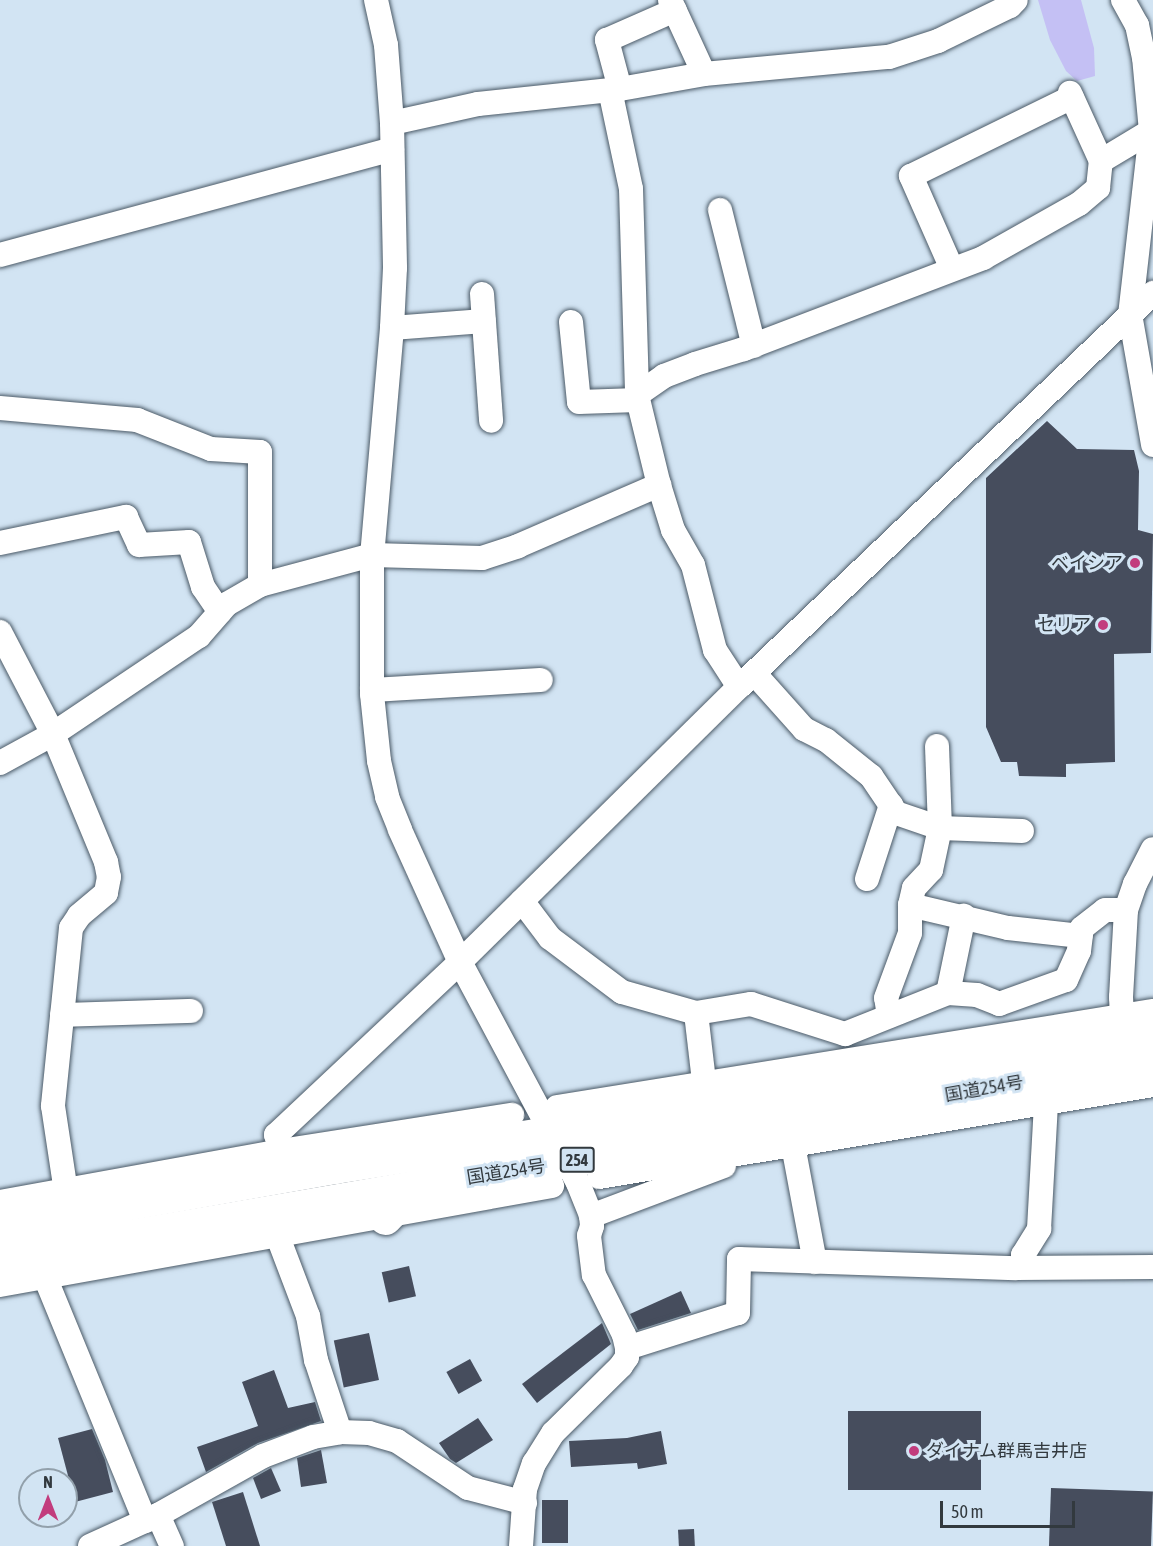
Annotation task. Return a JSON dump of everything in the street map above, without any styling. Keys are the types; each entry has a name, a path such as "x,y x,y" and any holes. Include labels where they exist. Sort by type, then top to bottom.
{"highway":[{"name":"国道254号","path":"0,1226 335,1167 554,1120 663,1114 1144,1057"},
{"name":"国道254号","path":"0,1258 415,1187 558,1174 752,1128 1144,1057"},
{"path":"384,1218 415,1187"}],"street":[{"path":"376,0 386,45 392,123 395,268 392,328 372,555 372,690 377,750 387,797 460,963 554,1120 558,1174"},
{"path":"392,123 478,104 615,89 704,74 889,57 938,41 1010,6 1016,0"},
{"path":"1123,0 1145,26 1144,57 1151,131 1130,314 1153,445"},
{"path":"704,74 673,5 607,40 631,189 638,397 659,485 673,530 693,565 715,650 746,680 804,729 826,741 871,776 896,813 940,828 1022,831"},
{"path":"571,322 579,402 638,397 664,376 754,346 983,258 1079,204 1098,188 1101,161 1071,95 911,177 952,269"},
{"path":"1101,161 1151,131"},
{"path":"0,255 392,149"},
{"path":"720,210 754,346"},
{"path":"281,1151 276,1135 460,963 746,680 1153,293"},
{"path":"482,294 491,421"},
{"path":"392,328 484,321"},
{"path":"0,408 137,420 211,449 260,452 260,585"},
{"path":"0,763 53,734 199,636 226,604 260,585 372,555 482,558 584,519 659,485"},
{"path":"0,543 126,517 139,544 189,542 202,587 220,612"},
{"path":"0,632 53,734 106,862 108,877 106,893 79,916 71,928 53,1106 66,1192"},
{"path":"372,690 541,680"},
{"path":"889,1016 886,998 910,933 910,905 914,888 931,870 940,828 936,746"},
{"path":"867,879 891,804"},
{"path":"1144,1057 1121,997 1126,910 1135,884 1153,849"},
{"path":"522,901 550,938 622,992 696,1013 751,1004 845,1034 948,993 977,995 999,1004 1066,980 1079,951 1082,928 1105,910 1126,910"},
{"path":"910,905 1008,928 1081,936"},
{"path":"948,993 964,916"},
{"path":"62,1015 191,1011"},
{"path":"1144,1057 1153,1011"},
{"path":"696,1013 709,1081"},
{"path":"554,1120 709,1081 1144,1057"},
{"path":"599,1177 1046,1103 1144,1057"},
{"path":"663,1114 709,1081"},
{"path":"1023,1267 1023,1254 1039,1229 1046,1103"},
{"path":"0,1202 66,1192 281,1151 512,1115"},
{"path":"752,1128 797,1144"},
{"path":"797,1144 815,1262"},
{"path":"281,1151 335,1167"},
{"path":"591,1216 724,1166 722,1155"},
{"path":"0,1285 384,1218 558,1174 578,1183 591,1216 589,1236 594,1275 624,1335 627,1358 553,1432 544,1446 525,1489 521,1546"},
{"path":"278,1237 308,1316 316,1360 340,1432"},
{"path":"627,1348 738,1313 739,1259 1023,1267 1153,1267"},
{"path":"45,1277 152,1518 172,1546"},
{"path":"90,1546 152,1518 263,1456 313,1437 340,1432 369,1432 397,1441 468,1488 525,1503"}],"shaded area":[{"path":"1038,0 1081,0 1094,48 1095,76 1077,81 1066,71 1050,40"}],"building":[{"path":"1047,421 1077,449 1134,450 1139,471 1138,530 1153,534 1151,653 1114,654 1115,762 1066,764 1066,777 1019,776 1017,762 1001,762 986,727 986,478"},
{"path":"409,1266 416,1296 389,1303 382,1272"},
{"path":"681,1291 691,1313 638,1330 630,1314"},
{"path":"602,1323 611,1344 537,1403 522,1384"},
{"path":"369,1333 379,1380 344,1387 334,1340"},
{"path":"470,1359 482,1381 459,1394 446,1372"},
{"path":"274,1370 288,1408 315,1402 321,1421 258,1443 206,1472 197,1447 258,1426 242,1382"},
{"name":"ダイナム群馬吉井店","path":"848,1411 981,1411 981,1490 848,1490"},
{"path":"478,1418 493,1440 456,1463 450,1459 439,1443"},
{"path":"92,1429 105,1460 113,1492 78,1501 78,1468 66,1468 58,1438"},
{"path":"661,1431 667,1464 638,1469 637,1463 571,1467 569,1441 627,1438"},
{"path":"321,1450 327,1483 301,1487 297,1458"},
{"path":"271,1468 281,1491 261,1499 253,1478"},
{"path":"1051,1488 1153,1492 1151,1546 1049,1546"},
{"path":"243,1492 260,1546 226,1546 212,1502"},
{"path":"542,1500 568,1500 568,1543 542,1543"},
{"path":"694,1529 695,1546 679,1546 678,1530"}],"place":[{"name":"ベイシア","path":"1135,563"},
{"name":"セリア","path":"1103,625"},
{"name":"ダイナム群馬吉井店","path":"914,1451"}]}
